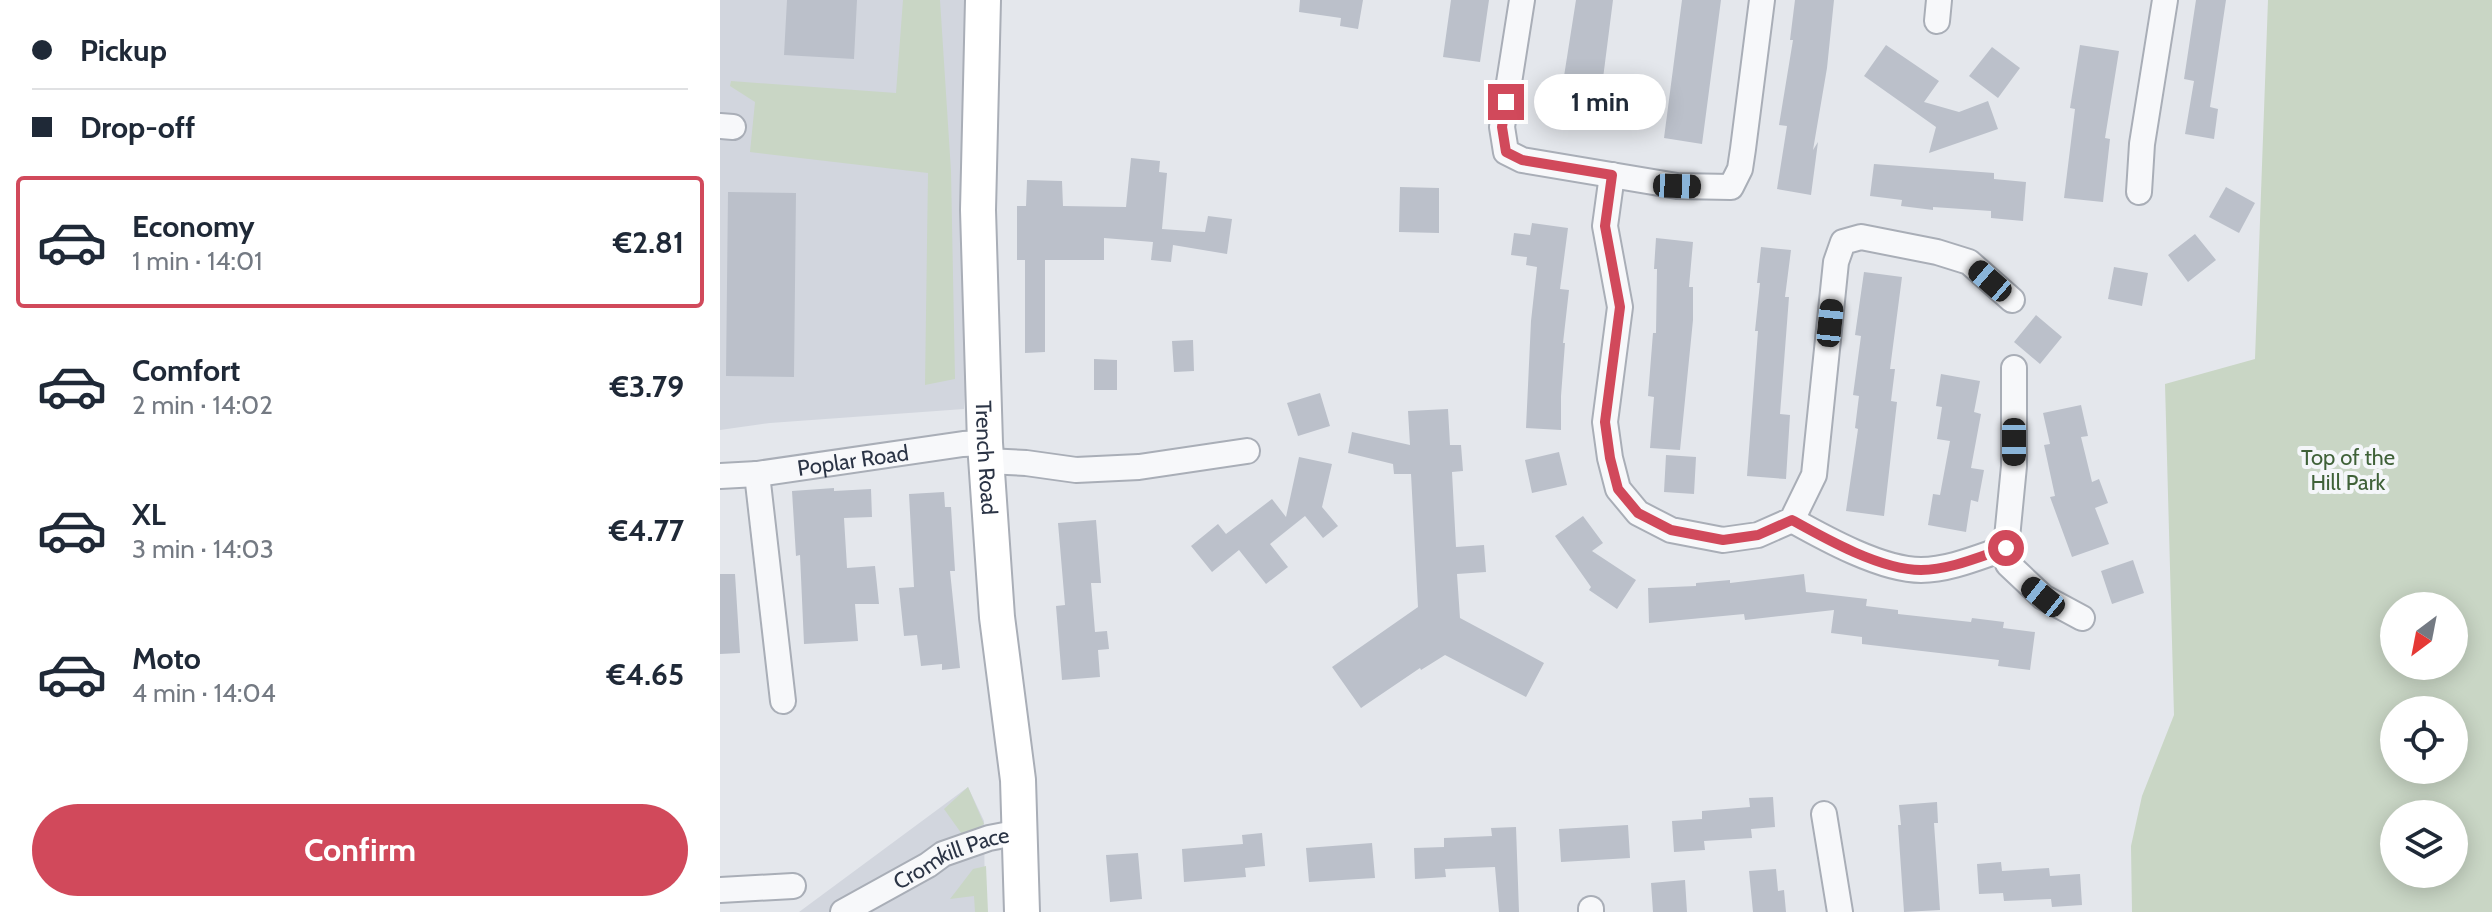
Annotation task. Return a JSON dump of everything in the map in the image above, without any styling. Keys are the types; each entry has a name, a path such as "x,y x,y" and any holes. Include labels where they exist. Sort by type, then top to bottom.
{"street":[{"name":"Trench Road","path":"983,0 978,210 986,452 997,617 1018,780 1022,912"},
{"path":"1522,0 1502,127 1506,152 1522,160 1677,186 1731,187 1740,169 1762,0"},
{"path":"2139,192 2142,144 2165,0"},
{"path":"1612,175 1605,226 1620,307 1605,422 1610,458 1618,489 1638,513 1671,530 1723,540 1758,535 1792,520 1814,475 1836,262 1843,242 1861,237 1937,252 1969,262 2012,300"},
{"path":"2014,368 2014,466 2006,548 2008,564 2043,597 2082,618"},
{"name":"Poplar Road","path":"720,476 757,474 963,444 1026,463 1076,470 1139,467 1247,451"},
{"path":"757,474 783,701"},
{"path":"1792,520 1880,562 1920,570 1963,563 2006,548"},
{"path":"1824,814 1840,912"},
{"name":"Cromkill Pace","path":"843,912 943,854 989,838 1020,832"},
{"path":"720,890 793,886"}],"shaded area":[{"path":"720,0 970,0 978,210 964,409 770,423 720,430"},
{"path":"968,787 984,821 985,912 799,912"}],"green space":[{"path":"903,0 940,0 951,171 955,379 925,385 928,173 750,152 755,102 730,86 731,81 896,93"},
{"name":"Top of the Hill Park","path":"2268,0 2492,0 2492,912 2132,912 2131,846 2142,796 2174,715 2165,384 2255,359"},
{"path":"968,787 984,824 964,837 944,809"},
{"path":"986,866 988,912 975,912 974,896 950,899 973,869"}],"building":[{"path":"787,0 857,0 854,59 784,55"},
{"path":"1300,0 1363,0 1358,29 1340,26 1341,18 1299,12"},
{"path":"1451,0 1489,0 1480,62 1443,57"},
{"path":"1576,0 1613,0 1601,94 1562,89"},
{"path":"1682,0 1721,0 1702,144 1664,138"},
{"path":"1795,0 1834,0 1827,68 1813,150 1818,142 1811,195 1777,189 1787,126 1779,125 1793,40 1790,40"},
{"path":"2196,0 2226,0 2210,107 2218,109 2214,139 2185,134 2194,81 2184,79"},
{"path":"1886,45 1939,81 1924,102 1959,112 1988,101 1998,129 1929,153 1936,127 1864,76"},
{"path":"2080,45 2119,51 2105,138 2110,139 2103,202 2064,198 2075,109 2070,108"},
{"path":"1992,47 2020,68 1998,98 1969,76"},
{"path":"1131,158 1160,161 1159,172 1167,173 1162,229 1205,232 1208,216 1232,219 1227,254 1173,245 1171,262 1151,260 1153,242 1104,238 1104,260 1045,260 1045,352 1025,353 1025,260 1017,260 1017,206 1026,206 1027,180 1062,181 1063,206 1126,207"},
{"path":"1874,164 1994,173 1994,179 2026,182 2023,221 1991,218 1991,211 1901,206 1902,200 1870,196"},
{"path":"1400,187 1439,188 1439,233 1399,232"},
{"path":"2226,187 2255,203 2239,233 2209,217"},
{"path":"728,192 796,193 794,377 726,376"},
{"path":"1532,223 1568,228 1560,289 1569,290 1563,343 1561,430 1526,428 1537,267 1526,265 1527,257 1511,255 1514,233 1530,235"},
{"path":"2195,234 2216,260 2188,282 2168,255"},
{"path":"1656,238 1693,242 1689,287 1693,287 1693,320 1680,450 1650,448 1654,397 1648,396 1653,333 1656,333"},
{"path":"1761,247 1791,250 1785,297 1789,297 1780,414 1790,415 1786,479 1747,476"},
{"path":"2114,267 2148,273 2142,306 2108,299"},
{"path":"1864,272 1902,277 1890,369 1895,369 1891,401 1897,402 1884,516 1846,511 1858,429 1855,428 1859,396 1853,395 1861,336 1855,335"},
{"path":"2036,315 2062,337 2040,364 2014,342"},
{"path":"1193,340 1194,371 1174,372 1172,341"},
{"path":"1094,359 1117,360 1117,390 1094,390"},
{"path":"1941,374 1980,381 1974,412 1981,414 1971,468 1984,470 1978,502 1971,500 1966,532 1928,525 1933,494 1940,495 1950,441 1937,439 1942,407 1936,406"},
{"path":"1320,393 1330,426 1298,436 1287,403"},
{"path":"2081,405 2088,436 2081,437 2092,482 2099,479 2108,503 2095,508 2109,544 2072,557 2050,497 2055,496 2044,445 2050,444 2043,413"},
{"path":"1448,409 1450,445 1461,445 1463,471 1452,472 1456,547 1484,545 1486,572 1457,574 1460,618 1544,663 1526,697 1445,655 1361,708 1332,667 1418,607 1411,474 1394,474 1393,464 1348,453 1352,432 1410,445 1408,411"},
{"path":"1559,452 1567,485 1532,493 1525,460"},
{"path":"1666,455 1696,457 1694,494 1664,492"},
{"path":"1299,457 1332,464 1322,507 1338,526 1323,538 1305,516 1270,544 1288,567 1266,584 1239,550 1212,572 1191,546 1218,524 1226,534 1272,499 1286,517"},
{"path":"834,488 834,491 871,489 872,517 844,518 847,568 875,566 879,604 855,604 858,641 804,644 800,555 796,556 792,491"},
{"path":"944,492 945,507 951,507 955,571 950,571 960,668 942,670 942,664 921,666 917,635 904,636 899,588 914,587 909,494"},
{"path":"1583,516 1603,543 1592,551 1636,580 1617,609 1589,590 1591,587 1555,536"},
{"path":"1096,520 1101,583 1091,583 1095,632 1107,631 1109,649 1098,650 1100,677 1062,680 1056,606 1065,605 1058,523"},
{"path":"2133,560 2144,593 2112,604 2101,571"},
{"path":"720,574 735,574 740,653 720,654"},
{"path":"1804,574 1806,592 1867,599 1866,606 1898,610 1898,614 1971,622 1972,618 2004,622 2003,628 2035,632 2030,670 1998,666 1999,660 1862,644 1862,637 1831,633 1834,610 1745,620 1744,614 1649,623 1648,588"},
{"path":"1773,797 1775,827 1751,829 1752,838 1704,841 1705,850 1674,852 1672,821 1702,819 1702,811 1750,807 1749,798"},
{"path":"1937,802 1938,823 1934,823 1940,910 1904,912 1899,805"},
{"path":"1628,825 1630,858 1561,862 1559,829"},
{"path":"1516,827 1519,912 1499,912 1495,867 1445,869 1446,877 1415,879 1414,848 1444,847 1444,838 1492,836 1491,828"},
{"path":"1262,833 1265,866 1245,868 1246,877 1184,882 1182,849 1243,844 1242,835"},
{"path":"1372,843 1375,878 1309,882 1306,848"},
{"path":"1138,853 1142,899 1110,902 1106,855"},
{"path":"2001,862 2002,871 2049,868 2050,876 2080,874 2082,905 2052,907 2051,899 2004,901 2003,893 1979,894 1977,864"},
{"path":"1776,869 1778,891 1784,890 1786,912 1753,912 1749,871"},
{"path":"1685,880 1687,912 1653,912 1651,883"}],"route":[{"path":"1506,102 1502,127 1506,152 1522,160 1612,175 1605,226 1620,307 1605,422 1618,489 1638,513 1671,530 1723,540 1758,535 1792,520 1880,562 1920,570 1963,563 2006,548"}]}
